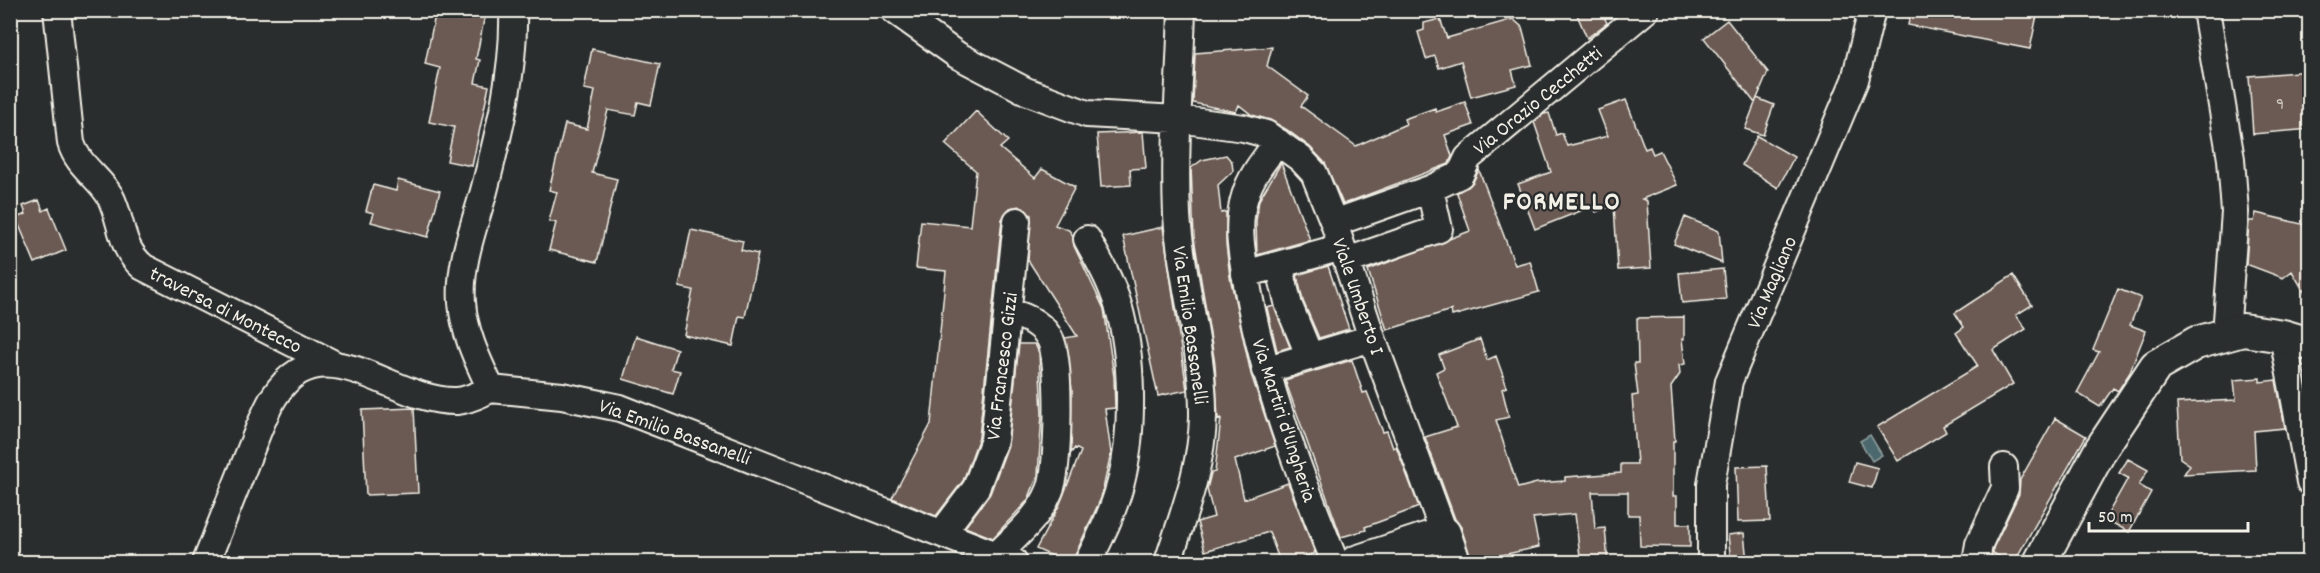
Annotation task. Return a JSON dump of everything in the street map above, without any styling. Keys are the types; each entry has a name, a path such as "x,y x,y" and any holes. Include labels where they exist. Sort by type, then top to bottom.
{"street":[{"name":"traversa di Montecco","path":"57,10 71,143 78,160 109,195 130,254 143,267 334,364 353,368 393,386 437,400 470,399 491,389"},
{"path":"491,389 467,332 462,288 465,261 484,189 508,80 513,10"},
{"name":"Viale Umberto I","path":"894,10 957,55 1026,91 1087,114 1178,119 1244,128 1266,134 1290,148 1314,172 1454,562"},
{"name":"Via Emilio Bassanelli","path":"1168,562 1196,466 1203,417 1201,385 1179,239 1178,119 1182,10"},
{"name":"Via Orazio Cecchetti","path":"1334,223 1430,189 1460,175 1468,158 1646,10"},
{"name":"Via Magliano","path":"1711,562 1711,484 1730,381 1855,80 1872,10"},
{"path":"2206,10 2231,159 2235,212 2226,334"},
{"name":"Via Martiri d'Ungheria","path":"1278,142 1252,177 1244,196 1240,235 1245,274 1265,370 1296,464 1335,562"},
{"path":"1245,274 1279,265 1345,254 1439,229 1430,189"},
{"name":"Via Francesco Gizzi","path":"942,533 976,488 990,454 999,406 1017,221"},
{"path":"1087,239 1108,277 1120,315 1128,377 1129,417 1126,459 1120,485 1088,562"},
{"path":"1279,265 1289,306 1310,357"},
{"path":"1006,558 1041,509 1051,489 1056,461 1054,346 1043,329 1035,322 1009,312"},
{"path":"2040,562 2101,449 2156,366 2196,343 2226,334 2243,330 2296,340 2310,482"},
{"path":"1265,370 1372,338"},
{"path":"206,562 273,398 288,381 300,372 317,366 334,364"},
{"name":"Via Emilio Bassanelli","path":"491,389 562,396 620,408 1006,558"},
{"path":"1976,562 1979,544 2005,488 2004,467"},
{"path":"1356,562 1444,533"}],"water":[{"path":"1870,435 1882,455 1872,461 1860,441"}],"building":[{"path":"436,10 486,10 476,59 480,60 475,83 489,86 472,166 447,161 454,127 429,122 440,68 425,64"},
{"path":"1575,10 1601,10 1607,23 1587,38"},
{"path":"1911,10 2038,10 2030,49 1908,25"},
{"path":"1440,19 1447,38 1513,19 1522,27 1532,65 1512,70 1516,85 1471,97 1461,61 1439,68 1435,56 1426,59 1418,32 1424,30 1424,23"},
{"path":"1727,20 1768,72 1755,103 1704,38"},
{"path":"1272,47 1267,66 1308,96 1301,106 1356,146 1406,124 1404,119 1435,108 1436,112 1465,102 1473,125 1445,135 1452,156 1449,164 1343,204 1325,163 1310,147 1287,130 1270,120 1252,115 1239,105 1236,112 1193,103 1195,53"},
{"path":"592,49 660,64 651,105 638,102 635,115 608,110 592,173 617,179 597,262 549,250 556,223 549,221 557,192 549,190 565,124 587,129 595,91 584,89"},
{"path":"2310,71 2310,129 2253,134 2249,76"},
{"path":"1757,98 1774,105 1763,135 1745,129"},
{"path":"1626,100 1645,149 1650,147 1653,154 1660,151 1677,185 1642,199 1647,201 1651,268 1618,270 1614,205 1596,212 1593,206 1535,229 1518,184 1551,172 1534,122 1544,114 1549,113 1556,135 1562,133 1567,146 1608,136 1598,110"},
{"path":"976,111 1008,141 1000,148 1035,178 1042,169 1075,187 1055,225 1069,230 1073,236 1074,246 1104,309 1114,377 1115,408 1105,409 1111,453 1101,498 1072,562 1065,562 1036,549 1059,506 1081,451 1075,448 1071,453 1072,389 1065,338 1077,336 1028,260 1031,215 1019,206 1010,208 1002,219 979,437 963,481 936,516 892,498 931,424 946,271 916,268 921,221 970,226 976,171 945,144"},
{"path":"1143,132 1146,168 1130,169 1131,185 1101,187 1097,134"},
{"path":"1757,136 1794,157 1778,188 1742,165"},
{"path":"1226,155 1232,162 1233,171 1218,185 1221,213 1226,212 1226,244 1230,277 1251,374 1275,446 1235,460 1244,499 1288,483 1315,553 1288,562 1280,562 1269,532 1205,551 1197,522 1214,517 1207,489 1211,473 1215,472 1221,418 1218,419 1215,364 1194,238 1191,168 1202,160"},
{"path":"1281,163 1310,240 1257,255 1256,221 1259,200"},
{"path":"1479,170 1515,265 1530,261 1539,292 1452,316 1451,310 1387,330 1368,270 1470,231 1457,193 1473,182"},
{"path":"398,180 440,191 428,237 371,222 374,213 366,211 373,185 396,191"},
{"path":"39,200 43,211 49,208 66,250 35,263 16,218 26,214 23,206"},
{"path":"2256,213 2310,226 2310,302 2292,271 2283,278 2246,264 2249,221 2254,221"},
{"path":"1685,217 1719,231 1722,263 1674,244"},
{"path":"1163,227 1187,390 1158,396 1123,236"},
{"path":"691,230 743,241 741,250 758,254 745,317 739,316 733,346 684,335 693,290 679,287"},
{"path":"1328,266 1349,329 1319,338 1303,301 1297,275"},
{"path":"1723,269 1726,299 1682,303 1679,273"},
{"path":"2013,275 2032,305 2016,315 2026,329 1993,350 2013,384 1943,426 1946,432 1898,461 1877,427 1978,366 1956,333 1964,327 1955,313"},
{"path":"2118,289 2141,298 2130,325 2146,331 2129,374 2118,391 2113,388 2100,407 2077,393 2099,352 2093,350"},
{"path":"1274,306 1290,347 1277,351 1267,308"},
{"path":"1684,317 1684,339 1682,339 1685,364 1679,365 1680,374 1671,387 1675,441 1673,441 1673,496 1677,496 1677,524 1690,524 1690,547 1640,546 1639,515 1628,515 1628,492 1592,492 1595,529 1605,528 1608,562 1584,562 1583,556 1580,556 1575,514 1533,518 1539,547 1502,555 1505,562 1472,562 1461,527 1455,519 1425,437 1457,427 1436,372 1444,368 1439,355 1480,339 1487,360 1496,356 1507,387 1502,389 1509,417 1496,420 1518,488 1537,483 1565,481 1565,477 1621,473 1621,464 1637,464 1632,396 1638,395 1634,363 1638,363 1637,318"},
{"path":"636,336 677,349 671,369 680,371 673,394 623,379"},
{"path":"1019,344 1035,344 1039,353 1042,414 1038,475 1028,500 993,538 965,527 990,494 1008,445"},
{"path":"1352,360 1363,393 1367,392 1383,432 1387,431 1393,448 1396,446 1419,507 1365,527 1366,530 1341,537 1285,380"},
{"path":"2260,378 2260,382 2276,380 2285,428 2254,431 2256,470 2184,474 2190,465 2180,458 2177,403 2236,400 2234,380"},
{"path":"414,408 418,493 366,495 362,410"},
{"path":"2055,418 2086,436 2014,562 2009,562 1993,553 1993,548 2019,494 2020,480"},
{"path":"2128,459 2148,470 2139,485 2151,492 2129,532 2105,519 2128,478 2119,473"},
{"path":"1855,462 1878,468 1872,488 1849,482"},
{"path":"1767,466 1770,521 1738,522 1736,467"},
{"path":"1744,533 1747,562 1731,562 1728,535"}],"district":[{"name":"FORMELLO","path":"1562,200"}]}
